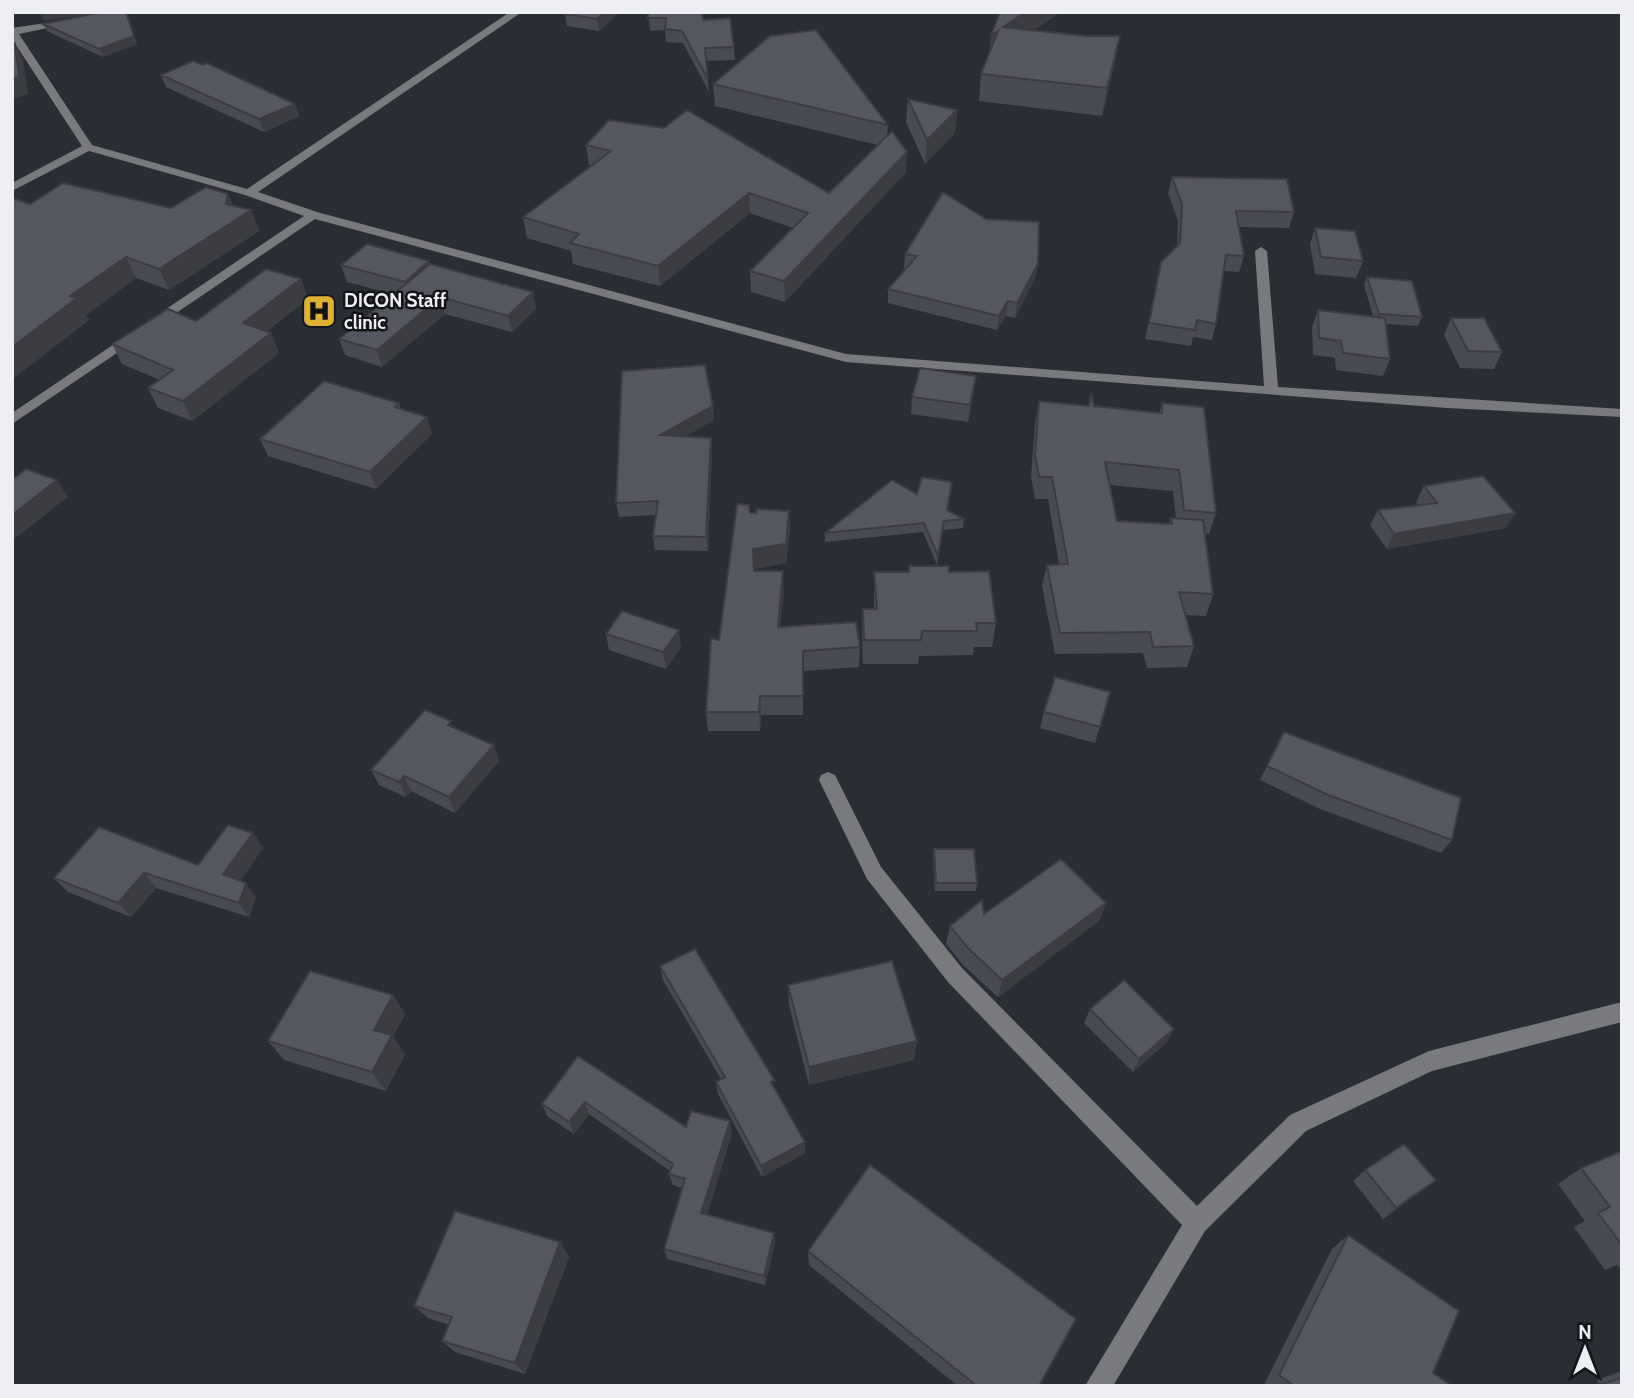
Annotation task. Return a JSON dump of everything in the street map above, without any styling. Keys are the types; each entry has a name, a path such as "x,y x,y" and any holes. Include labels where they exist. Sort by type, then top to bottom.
{"street":[{"path":"249,193 517,12"},
{"path":"77,21 13,31 88,147 249,193 313,215 846,358 1271,391 1622,413"},
{"path":"12,188 88,147"},
{"path":"12,420 313,215"},
{"path":"1261,251 1271,391"},
{"path":"828,780 874,873 955,975 1197,1223"},
{"path":"1098,1386 1197,1223 1298,1123 1429,1061 1622,1012"}],"building":[{"path":"102,12 126,12 134,36 99,49 43,24"},
{"path":"605,12 597,19 565,14"},
{"path":"648,12 702,12 703,20 730,18 734,47 705,48 708,79 682,31 665,29 666,18 648,18"},
{"path":"1000,12 1026,12 1003,27 1086,36 1120,36 1107,88 981,74 998,31 991,35"},
{"path":"816,30 888,125 713,84 770,36"},
{"path":"12,40 15,44 19,77 12,79"},
{"path":"193,61 203,65 207,63 295,104 259,119 161,75"},
{"path":"908,99 957,110 927,140"},
{"path":"687,110 829,193 892,131 907,152 784,281 750,271 808,213 749,193 658,266 570,243 579,234 523,217 611,151 586,145 609,120 664,128"},
{"path":"1172,177 1287,179 1294,212 1236,211 1244,256 1226,255 1216,324 1197,320 1195,330 1149,323 1161,262 1180,243 1182,205"},
{"path":"63,183 171,208 206,187 228,194 226,204 251,210 159,269 126,257 70,296 77,298 12,347 12,198 30,204"},
{"path":"943,192 986,219 1039,222 1038,264 1017,303 1008,301 999,316 888,289 917,256 905,254"},
{"path":"1315,228 1355,231 1363,261 1321,257"},
{"path":"367,244 429,261 405,282 341,265"},
{"path":"430,264 533,292 508,316 440,297 377,350 339,339"},
{"path":"266,269 301,279 243,323 271,333 183,401 148,388 173,370 112,344 168,309 196,321"},
{"path":"1367,277 1412,281 1422,317 1379,314"},
{"path":"1318,310 1385,318 1390,359 1343,353 1341,341 1319,338"},
{"path":"1451,318 1484,318 1502,352 1468,351"},
{"path":"705,365 713,406 660,435 711,438 706,537 653,536 658,501 616,503 622,371"},
{"path":"920,368 976,376 970,405 912,397"},
{"path":"324,381 399,403 395,407 427,417 370,472 260,439"},
{"path":"1091,393 1094,406 1162,413 1162,403 1204,407 1216,513 1184,510 1179,470 1105,462 1117,521 1172,524 1171,518 1203,520 1213,594 1179,592 1194,646 1153,647 1150,632 1060,633 1047,565 1068,564 1052,477 1039,477 1035,455 1039,401 1089,406"},
{"path":"26,469 57,480 12,515 12,480"},
{"path":"1483,476 1515,513 1394,534 1378,510 1437,503 1424,486"},
{"path":"922,477 952,482 947,510 964,519 944,521 938,556 924,523 825,533 892,480 917,494"},
{"path":"737,504 749,505 750,513 756,513 757,509 789,511 786,544 753,549 754,571 783,571 778,627 856,622 860,647 803,651 803,696 760,696 759,712 706,712 711,638 719,640"},
{"path":"909,566 949,566 949,572 989,571 996,623 976,623 977,631 922,631 921,640 864,640 863,609 877,609 874,572 909,572"},
{"path":"622,611 679,630 663,652 606,634"},
{"path":"1055,677 1110,692 1100,727 1044,712"},
{"path":"425,710 451,721 448,725 494,745 449,797 404,776 399,782 371,770"},
{"path":"1284,732 1461,798 1452,840 1328,795 1267,766"},
{"path":"228,825 253,833 223,874 246,883 239,903 144,873 118,903 54,878 99,827 198,865"},
{"path":"934,849 974,849 977,883 936,883"},
{"path":"1061,859 1106,903 1002,980 968,948 950,926 982,900 984,914"},
{"path":"695,949 775,1081 771,1082 805,1142 761,1166 716,1082 725,1077 660,966"},
{"path":"892,961 917,1041 809,1067 788,985"},
{"path":"310,971 393,995 374,1030 392,1035 372,1072 268,1041"},
{"path":"1124,980 1174,1029 1139,1059 1090,1009"},
{"path":"578,1056 686,1127 691,1111 730,1121 701,1213 774,1233 764,1276 664,1249 685,1179 669,1174 673,1164 585,1102 569,1122 542,1104"},
{"path":"1404,1144 1436,1180 1396,1208 1365,1170"},
{"path":"1622,1151 1622,1245 1598,1213 1610,1207 1581,1168"},
{"path":"870,1165 1076,1319 1039,1386 977,1386 808,1251"},
{"path":"455,1211 560,1242 515,1363 442,1341 452,1317 414,1306"},
{"path":"1348,1235 1459,1311 1433,1373 1452,1386 1294,1386 1279,1375"},
{"path":"1622,1378 1622,1386 1595,1386"}],"place":[{"name":"DICON Staff clinic","path":"319,311"}]}
